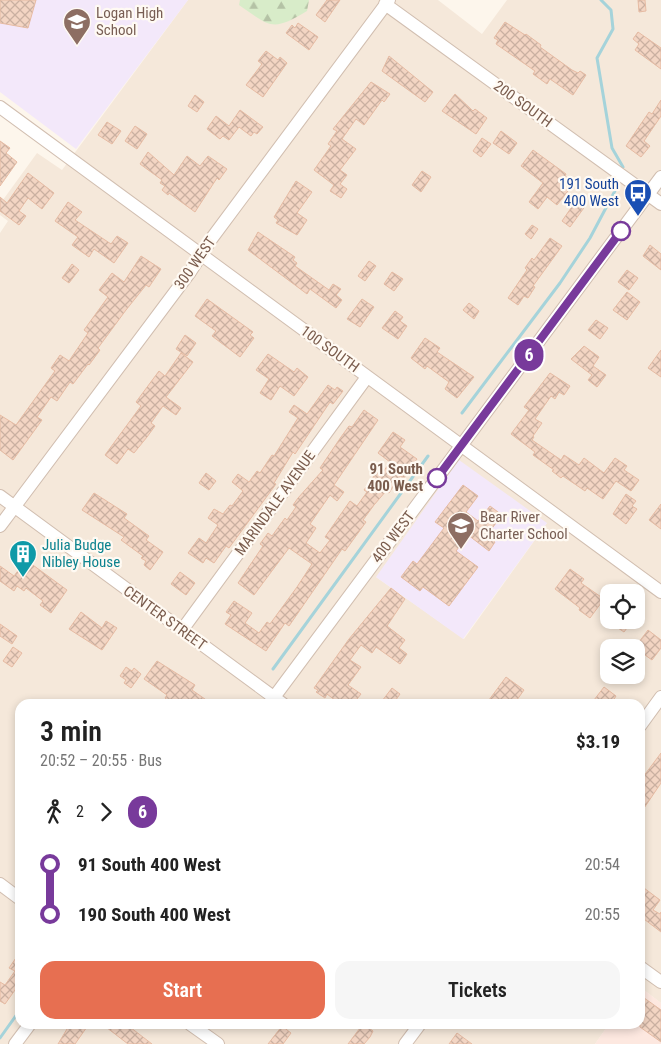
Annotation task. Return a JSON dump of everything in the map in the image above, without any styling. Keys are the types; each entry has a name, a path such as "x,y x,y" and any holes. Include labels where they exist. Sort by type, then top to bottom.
{"street":[{"name":"200 SOUTH","path":"387,2 661,204"},
{"name":"300 WEST","path":"0,526 387,2"},
{"name":"100 SOUTH","path":"0,106 661,592"},
{"name":"400 WEST","path":"277,699 461,445 661,177"},
{"name":"MARINDALE AVENUE","path":"182,630 368,377"},
{"name":"CENTER STREET","path":"0,496 182,630 271,699"},
{"path":"645,719 661,697"},
{"path":"0,884 15,895"},
{"path":"645,970 661,982"},
{"path":"15,1044 26,1029"},
{"path":"197,1029 218,1044"},
{"path":"405,1044 416,1029"}],"shaded area":[{"name":"Logan High School","path":"0,0 188,0 76,149 0,92"},
{"path":"188,0 438,0 482,34 507,0 661,0 661,1003 645,991 645,699 15,699 15,1029 606,1029 595,1044 0,1044 0,233 8,221 0,215 0,204 37,153 62,170","holes":["547,523 464,639 376,577"]},
{"name":"Bear River Charter School","path":"459,460 547,523 463,639 376,577"},
{"path":"645,991 661,1003 661,1044 595,1044 606,1029 645,1029"}],"green space":[{"path":"240,0 309,0 307,11 286,22 272,24 258,18 239,5"}],"building":[{"path":"0,0 36,0 28,28 0,23"},
{"path":"327,0 340,0 325,22 316,15"},
{"path":"638,0 645,0 646,11 639,12"},
{"path":"505,22 526,34 541,45 540,47 572,70 578,73 580,71 586,75 573,95 550,79 547,84 533,74 535,71 496,44 498,40 494,38"},
{"path":"298,23 318,37 309,50 286,33 292,25 295,28"},
{"path":"638,32 661,48 661,69 635,50 639,44 633,39"},
{"path":"266,51 278,60 280,57 287,63 263,97 246,85 262,64 258,61"},
{"path":"389,56 433,92 425,102 382,71"},
{"path":"371,82 390,94 384,102 382,100 364,125 356,119 342,139 356,149 340,170 347,175 340,184 347,189 341,198 330,191 334,185 314,170 331,146 328,144 337,131 333,129"},
{"path":"455,94 473,111 475,109 487,118 476,134 442,111"},
{"path":"195,95 204,102 197,112 188,106"},
{"path":"661,100 661,116 644,141 650,146 641,157 626,146 649,112 652,114"},
{"path":"240,110 263,127 257,134 254,132 251,136 239,127 229,140 223,136 220,139 207,129 216,116 229,126"},
{"path":"107,122 121,131 112,144 98,135"},
{"path":"135,126 147,134 137,149 125,141"},
{"path":"501,131 517,143 509,154 493,143"},
{"path":"482,138 491,144 481,157 473,151"},
{"path":"0,141 10,148 6,153 17,162 0,186"},
{"path":"533,150 566,174 565,176 569,179 563,187 568,191 557,205 547,197 538,209 529,202 543,183 521,166"},
{"path":"148,152 174,175 187,156 200,166 208,156 227,169 219,180 217,178 195,212 162,190 165,186 160,183 162,180 140,164"},
{"path":"422,171 431,177 421,192 412,185"},
{"path":"28,173 54,193 42,209 28,198 19,211 26,216 19,225 0,211 0,197 7,203"},
{"path":"296,181 312,192 297,213 307,220 297,235 276,223 278,220 274,217"},
{"path":"578,198 586,205 570,227 562,221"},
{"path":"68,202 82,212 75,220 111,244 117,236 128,243 114,263 94,249 89,257 72,245 78,237 55,221"},
{"path":"532,225 538,229 531,239 525,234"},
{"path":"258,232 295,257 293,260 297,263 295,266 329,290 333,284 341,289 336,295 342,300 336,308 310,289 307,294 248,250"},
{"path":"550,238 562,246 533,286 535,287 528,298 524,296 518,305 508,298 527,270 525,268 532,258 534,260"},
{"path":"650,245 661,254 661,270 643,256"},
{"path":"141,256 161,269 149,287 146,285 126,310 98,348 100,350 73,384 70,382 57,401 51,397 37,417 42,420 13,460 0,450 0,415 16,425 55,371 51,368 60,355 69,361 88,333 84,330 108,297 99,290 112,273 124,282"},
{"path":"369,261 376,266 365,281 358,276"},
{"path":"72,264 79,270 69,283 62,278"},
{"path":"627,270 638,278 629,290 618,282"},
{"path":"392,272 403,279 394,291 384,284"},
{"path":"627,292 640,302 627,320 613,310"},
{"path":"207,299 253,332 250,335 254,338 240,357 212,336 216,331 195,316"},
{"path":"362,299 374,307 360,327 347,319"},
{"path":"469,303 479,311 474,319 463,310"},
{"path":"395,311 403,317 400,321 407,326 398,339 382,328"},
{"path":"596,320 608,328 600,339 588,330"},
{"path":"185,335 196,343 187,356 176,349"},
{"path":"425,338 440,348 437,352 474,377 457,398 445,389 449,382 427,366 425,369 411,358"},
{"path":"584,346 599,357 593,366 606,375 597,387 588,380 592,375 571,359"},
{"path":"661,350 661,377 648,368"},
{"path":"181,353 193,362 166,397 181,408 176,415 163,406 151,423 155,426 147,437 134,453 128,449 117,464 105,455 141,406 136,402 159,371 165,376"},
{"path":"268,354 294,372 297,368 308,377 294,396 280,386 271,400 260,393 269,379 256,370"},
{"path":"550,373 570,386 564,395 559,392 555,399 551,396 535,419 542,423 532,440 561,460 564,455 579,465 584,458 604,473 615,458 627,466 624,470 639,480 631,491 616,481 603,499 587,488 585,491 563,476 561,478 552,471 554,470 533,455 535,452 511,434 529,410 524,407"},
{"path":"328,385 335,390 337,387 343,391 333,404 330,402 295,454 293,452 274,483 276,484 229,548 226,546 214,563 206,558 203,563 188,553 199,538 206,543 218,525 208,518 214,509 223,514 230,505 232,506 243,491 232,482 238,474 249,482 257,471 260,473 272,455 274,456 298,418 289,412 294,405 307,414"},
{"path":"364,410 378,420 334,485 344,492 337,501 330,495 310,524 316,528 306,543 320,553 330,540 325,537 350,501 357,506 367,492 364,490 377,472 381,475 390,462 378,453 393,432 405,440 400,447 417,459 404,478 400,476 389,493 386,491 374,505 363,520 366,522 345,551 342,549 289,626 285,623 266,651 225,624 231,615 226,612 234,601 252,613 245,623 259,633 267,622 270,624 297,587 312,564 289,548 254,595 238,583 263,546 260,544 268,533 272,536 285,518 287,520 296,507 293,505 323,470 320,468 341,437 349,426 352,427"},
{"path":"206,473 216,481 209,490 199,483"},
{"name":"Bear River Charter School","path":"463,485 478,496 466,512 478,521 490,506 502,515 487,535 495,542 489,551 468,535 456,551 478,567 449,606 423,587 420,591 401,577 413,561 417,564 444,528 435,522"},
{"path":"94,493 127,514 124,518 149,536 146,540 163,552 150,570 144,565 146,561 141,558 143,556 121,540 124,537 82,510"},
{"path":"626,494 636,501 632,506 637,509 626,524 613,514"},
{"path":"661,504 661,529 649,520"},
{"path":"26,560 67,590 51,613 40,605 43,601 26,588 24,591 17,586 14,591 0,581 0,566 14,576"},
{"path":"570,569 584,579 581,583 600,596 600,604 590,618 555,589"},
{"path":"180,572 195,583 186,595 171,584"},
{"path":"391,588 405,599 387,626 405,640 399,648 407,654 400,664 376,647 372,653 361,645 350,660 361,667 348,685 361,694 357,699 334,699 327,694 325,698 316,692 318,690 314,688 349,639"},
{"path":"81,612 102,628 106,621 117,628 102,650 69,629"},
{"path":"0,624 17,636 12,644 0,636"},
{"path":"648,630 661,640 661,648 652,660 645,655 645,639 641,639"},
{"path":"13,647 22,653 12,667 3,661"},
{"path":"157,661 195,685 192,690 205,699 166,699 167,695 144,679"},
{"path":"126,667 132,671 134,668 141,674 131,688 124,683 126,680 120,676"},
{"path":"506,677 524,690 518,699 490,699"},
{"path":"604,687 616,696 614,699 595,699"},
{"path":"392,688 400,694 396,699 384,699"},
{"path":"661,753 661,783 645,807 645,774"},
{"path":"645,889 660,900 653,910 660,914 661,912 661,932 645,920"},
{"path":"15,959 15,971 9,968"},
{"path":"15,971 15,990 5,1004 0,1001 0,982 5,985"},
{"path":"645,999 661,1010 661,1042 643,1029 645,1029"},
{"path":"67,1029 86,1029 75,1044 58,1044"},
{"path":"108,1029 132,1029 152,1044 128,1044"},
{"path":"280,1029 286,1029 291,1033 283,1044 268,1044"},
{"path":"359,1029 370,1029 373,1031 364,1044 348,1044"},
{"path":"457,1033 472,1044 449,1044"}],"waterway":[{"path":"601,0 611,10 613,29 597,58 612,148 623,167"},
{"path":"462,413 560,283 590,238 617,187"},
{"path":"273,669 428,456"},
{"path":"0,1038 15,1017"}],"bus line":[{"name":"6","path":"437,478 621,231"}],"place":[{"name":"Logan High School","path":"77,46"},
{"name":"191 South 400 West","path":"638,217"},
{"name":"91 South 400 West","path":"437,478"},
{"name":"Bear River Charter School","path":"461,550"},
{"name":"Julia Budge Nibley House","path":"23,578"}]}
